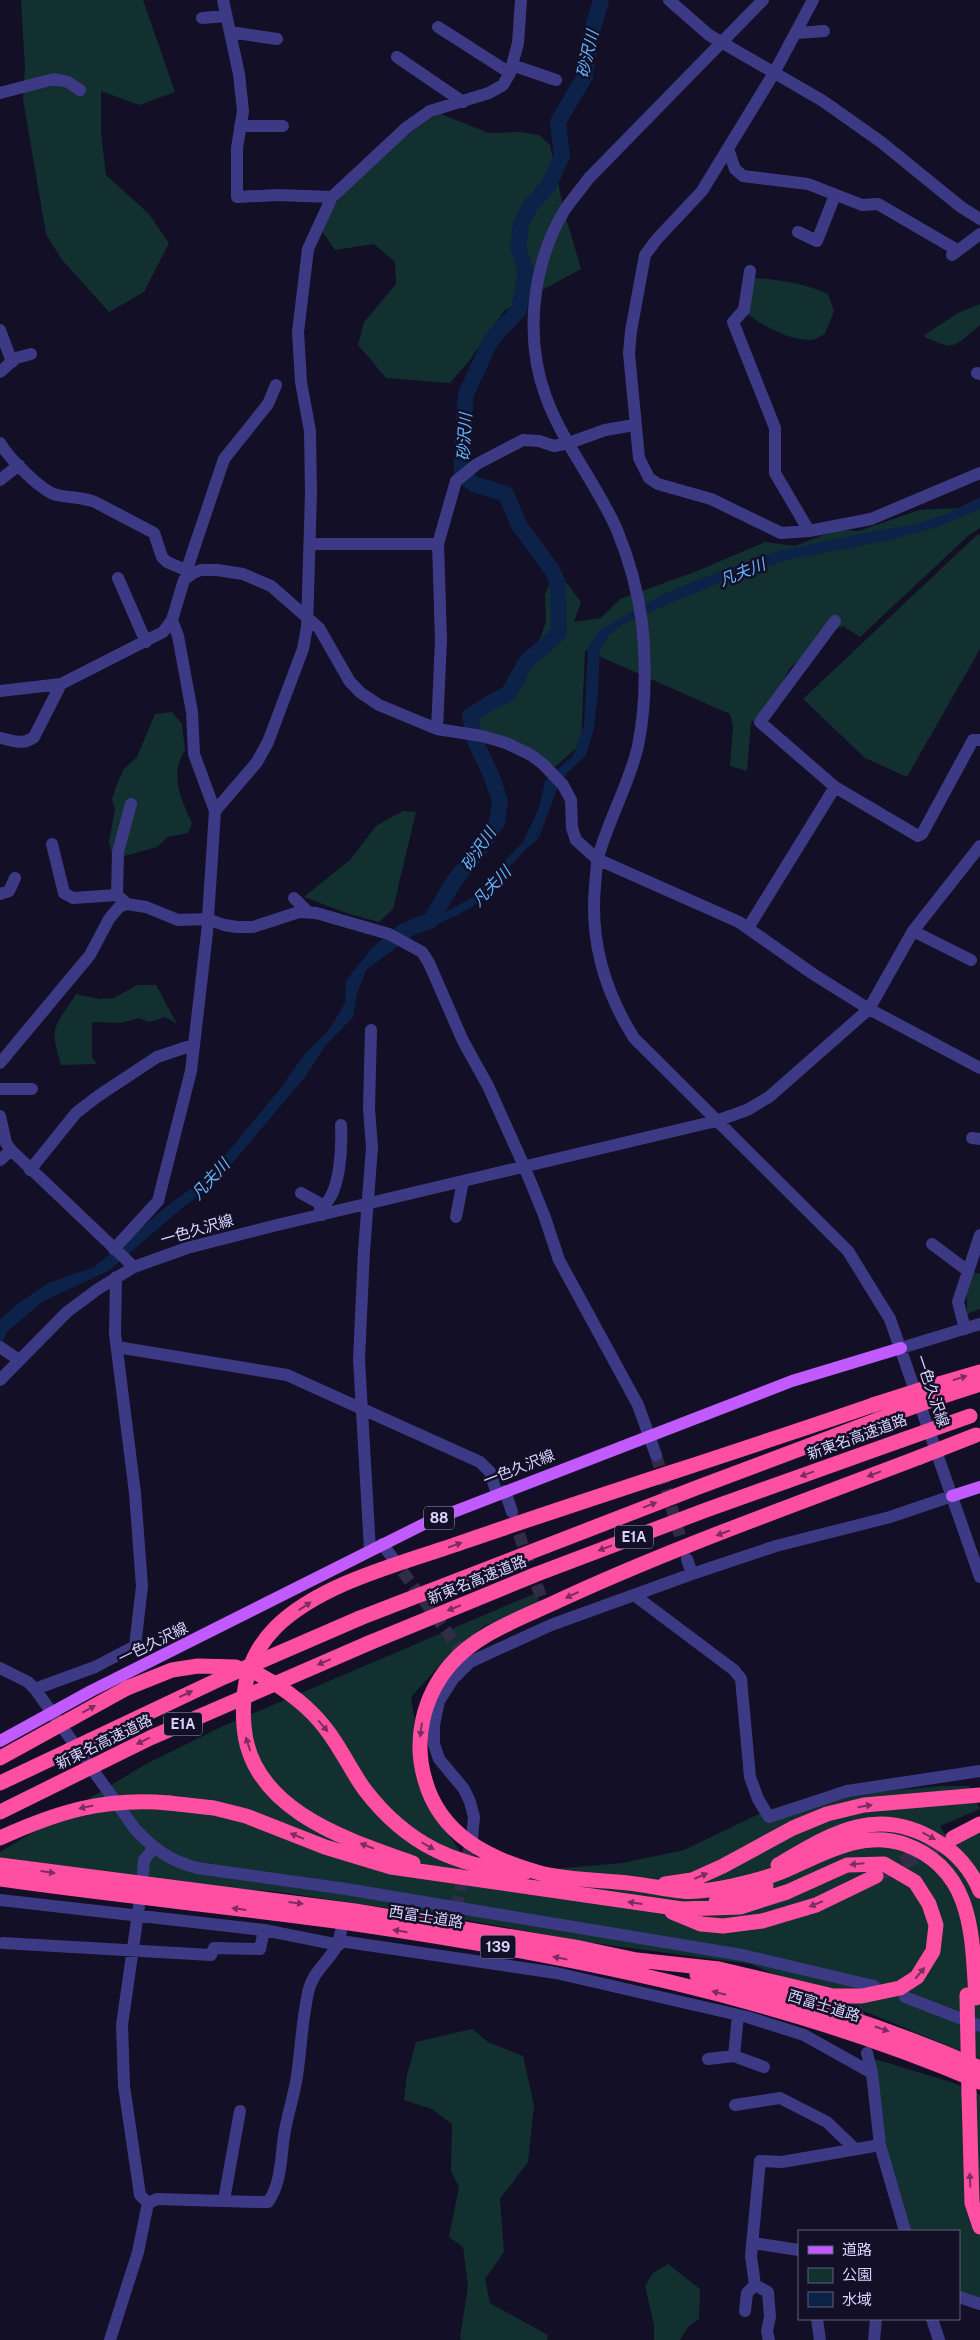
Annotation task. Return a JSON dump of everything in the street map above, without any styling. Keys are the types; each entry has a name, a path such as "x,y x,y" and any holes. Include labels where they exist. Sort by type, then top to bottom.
{"highway":[{"path":"445,1875 360,1844 321,1826 276,1794 262,1775 252,1757 244,1733 243,1687 252,1662 277,1626 308,1604 331,1591 372,1574 578,1502 768,1442 873,1404 941,1390 980,1372"},
{"name":"新東名高速道路","path":"0,1783 224,1676 360,1618 877,1420 941,1390 980,1384"},
{"name":"新東名高速道路","path":"0,1812 150,1738 369,1643 537,1574 706,1510 975,1414"},
{"path":"542,1873 494,1856 466,1842 451,1827 433,1802 421,1764 421,1727 434,1688 450,1664 474,1643 503,1627 589,1587 978,1435"},
{"path":"0,1758 127,1688 172,1670 198,1666 236,1667"},
{"path":"258,1674 302,1703 326,1729 365,1789 385,1814 410,1836 434,1850 493,1870 542,1873 653,1885 684,1892 704,1890 778,1874 850,1843 870,1840 889,1840 904,1844 937,1862 951,1878 962,1897 973,1939 972,1996 980,2151"},
{"path":"653,1885 692,1880 723,1866 793,1828 827,1814 864,1806 980,1795"},
{"path":"0,1838 56,1815 84,1808 138,1800 169,1803 214,1808 246,1816 325,1847 381,1864 682,1909 740,1907 787,1892 847,1865 884,1864 915,1882 930,1904 936,1924 933,1951 917,1977 900,1988 862,1996 833,1996 719,1969 637,1960"},
{"path":"704,1890 750,1877 779,1864 836,1833 852,1827 890,1823 919,1830 945,1846 965,1866 980,1891"},
{"path":"954,1838 980,1824"},
{"path":"700,1907 782,1881 852,1852 887,1849 903,1853 918,1860 932,1870 953,1897 964,1937 972,1996"},
{"name":"西富士道路","path":"0,1865 355,1911 542,1941 637,1960 773,1994 903,2037 980,2068"},
{"path":"660,1907 701,1924 723,1926 762,1921 816,1905 876,1876"},
{"name":"西富士道路","path":"0,1879 354,1924 454,1939 652,1976 746,2000 899,2049 977,2090"},
{"path":"977,2090 972,2203 980,2227"}],"main road":[{"name":"一色久沢線","path":"0,1741 50,1713 376,1547 501,1492 792,1381 900,1348"},
{"path":"952,1496 980,1487"}],"street":[{"path":"223,0 239,74 242,110 238,148 237,197 277,195 332,197"},
{"path":"215,811 257,762 268,742 302,649 307,618 310,544 310,431 301,382 298,332 308,249 332,197 414,122 430,111 462,102 503,85 511,69 518,43 521,0"},
{"path":"669,0 710,35 823,101 881,142 961,208 980,219"},
{"path":"763,0 589,178 564,211 548,246 539,276 534,308 535,345 546,398 620,539 638,603 644,659 644,689 638,745 598,859 593,911 596,940 600,963 620,1016 634,1038 848,1252 890,1319 900,1348 980,1324"},
{"path":"813,0 774,73 702,191 657,239 645,255 630,346 634,425 638,458 649,478 658,484 710,499 781,533 809,531 871,519 980,473"},
{"path":"202,18 226,16"},
{"path":"438,27 511,69 556,80"},
{"path":"797,33 824,31"},
{"path":"230,32 277,39"},
{"path":"397,57 462,102"},
{"path":"0,92 54,79 68,82 80,90"},
{"path":"240,126 284,126"},
{"path":"728,149 735,169 743,176 808,184 862,205 878,204 955,252 980,234"},
{"path":"798,232 817,241 835,195"},
{"path":"750,271 744,310 733,322 775,428 775,473 809,531"},
{"path":"0,330 12,362"},
{"path":"0,372 12,362 31,354"},
{"path":"0,691 61,684 163,632 172,620 184,580 190,571 224,459 268,404 276,385"},
{"path":"437,729 441,640 438,544 456,481 469,469 523,440 539,441 554,446 569,443 606,430 634,425"},
{"path":"0,443 18,465 47,491 56,495 86,498 154,533 162,557 167,562 190,571 217,570 242,574 271,586 319,628 350,682 361,693 379,705 437,729 482,736 506,743 530,755 563,785 571,800 572,828 576,840 598,859 739,922 813,974 869,1009 980,1068"},
{"path":"0,480 18,465"},
{"path":"310,544 438,544"},
{"path":"118,578 146,642"},
{"path":"114,1249 158,1201 191,1070 208,919 215,811 194,754 192,712 178,636 172,620"},
{"path":"835,621 760,722 835,787 918,836 922,834 973,740 980,740"},
{"path":"0,738 18,743 29,740 34,736 61,684"},
{"path":"748,928 835,787"},
{"path":"117,895 118,852 131,804"},
{"path":"52,844 64,893 73,898 117,895 127,904"},
{"name":"一色久沢線","path":"0,1380 67,1312 116,1277 130,1263 321,1211 369,1204 716,1121 747,1110 769,1098 869,1009 913,931 980,846"},
{"path":"0,894 9,891 15,878"},
{"path":"294,898 307,911 390,934 422,952 429,963 463,1041 488,1086 524,1166 544,1215 559,1260 625,1378 638,1405 656,1455"},
{"path":"0,1064 90,955 109,919 119,907 127,904 146,907 178,920 208,919 224,925 253,927 307,911"},
{"path":"913,931 971,960"},
{"path":"371,1030 369,1109 372,1146 364,1251 359,1359 376,1547 392,1557"},
{"path":"30,1170 76,1113 98,1096 157,1058 193,1045"},
{"path":"0,1089 32,1089"},
{"path":"0,1116 6,1144 11,1150 130,1263"},
{"path":"321,1211 332,1194 338,1172 342,1145 341,1125"},
{"path":"0,1160 11,1150"},
{"path":"456,1217 463,1181"},
{"path":"301,1193 319,1203 321,1211"},
{"path":"965,1329 958,1302 980,1235"},
{"path":"932,1244 968,1271"},
{"path":"35,1689 95,1667 135,1646 142,1586 134,1493 117,1347 116,1277"},
{"path":"117,1347 287,1375 484,1465 512,1512"},
{"path":"1,1348 18,1360"},
{"name":"一色久沢線","path":"900,1348 980,1577"},
{"path":"472,1838 474,1817 470,1802 464,1789 439,1759 434,1744 434,1725 439,1701 468,1660 549,1619 634,1595 776,1546 890,1517 952,1496"},
{"path":"687,1559 692,1574"},
{"path":"634,1595 734,1670 741,1678 750,1777 758,1798 769,1817 847,1790 980,1771"},
{"path":"0,1668 28,1682 35,1689 50,1713 135,1828 153,1848 179,1863 197,1868 345,1894 742,1954 851,1985 874,1986"},
{"path":"143,1873 144,1860 153,1848"},
{"path":"0,1900 139,1911 264,1930 340,1939 556,1973 775,2024 804,2035 872,2073"},
{"path":"139,1911 122,2025 124,2086 140,2195 148,2203"},
{"path":"3,1943 211,1955 214,1948 260,1949 264,1930"},
{"path":"148,2203 157,2199 268,2202 271,2198 276,2187 287,2118 297,2076 308,1991 313,1976 340,1939"},
{"path":"905,1997 980,2026"},
{"path":"734,2056 738,2015"},
{"path":"867,2053 872,2073 880,2145 905,2230"},
{"path":"708,2059 734,2056 764,2067"},
{"path":"735,2105 780,2098 827,2122 855,2149"},
{"path":"224,2200 240,2111"},
{"path":"755,2285 752,2256 760,2161 782,2162 880,2145"},
{"path":"110,2340 138,2252 148,2203"},
{"path":"753,2243 798,2250"},
{"path":"745,2311 747,2293 755,2285"},
{"path":"755,2285 768,2292 770,2317 767,2331 769,2340"},
{"path":"960,2297 980,2304"},
{"path":"817,2320 820,2340"},
{"path":"874,2340 876,2320"},
{"path":"932,2320 938,2340"}],"green space":[{"path":"21,0 143,0 175,92 139,105 101,91 101,133 106,175 149,214 169,243 144,292 109,312 62,260 46,234 23,99 25,67"},
{"path":"438,113 489,133 520,132 539,135 550,145 564,211 581,269 504,311 469,361 450,383 386,378 358,345 364,322 396,284 395,262 374,244 335,250 318,225 366,165"},
{"path":"753,278 810,287 828,294 834,311 825,334 813,340 793,338 767,327 745,312"},
{"path":"980,304 980,325 954,345 942,344 923,336 958,313"},
{"path":"980,507 980,528 969,535 860,637 843,626 831,632 790,668 772,701 751,723 747,771 730,766 733,726 730,714 585,650 581,744 555,767 475,726 476,710 501,704 522,677 533,657 546,622 545,594 556,569 581,602 574,622 601,618 620,599 697,571 765,542 795,546 842,530 859,531 919,510"},
{"path":"978,534 980,536 980,649 907,777 865,758 803,699"},
{"path":"172,712 182,724 185,750 180,759 177,777 181,796 192,823 188,833 168,837 157,847 124,856 112,854 109,842 115,809 112,799 117,784 124,769 137,757 155,714"},
{"path":"403,811 416,812 393,909 379,922 349,914 304,897 351,859 376,826"},
{"path":"137,985 156,985 177,1024 165,1017 149,1022 139,1018 121,1023 92,1022 92,1057 97,1064 61,1065 55,1042 56,1028 58,1021 76,994 99,999 114,998"},
{"path":"972,1272 980,1274 980,1309 967,1314 967,1289"},
{"path":"536,1593 541,1605 484,1626 440,1665 411,1697 428,1803 465,1859 554,1869 622,1863 684,1850 765,1811 823,1793 837,1796 940,1786 969,1786 980,1809 940,1826 948,1840 980,1826 980,2059 750,1964 586,1942 455,1918 272,1891 223,1888 0,1858 0,1852 146,1764 221,1727"},
{"path":"472,2029 488,2042 523,2056 534,2105 528,2162 500,2199 504,2252 485,2279 490,2303 548,2335 547,2340 462,2340 460,2338 468,2286 463,2247 449,2237 459,2187 451,2171 452,2124 432,2109 404,2100 407,2075 416,2042"},
{"path":"868,2057 951,2082 980,2095 980,2302 960,2294 960,2230 906,2230 901,2217"},
{"path":"668,2264 700,2289 699,2319 688,2327 680,2340 654,2340 654,2325 645,2286 653,2273"}],"water":[{"path":"980,497 980,509 935,528 880,542 792,559 734,577 622,625 610,634 600,650 594,728 586,755 567,773 551,801 534,841 511,865 483,900 458,915 412,936 366,970 357,994 353,1017 325,1046 305,1077 213,1186 187,1204 110,1270 42,1302 7,1332 0,1349 0,1320 16,1305 48,1283 94,1267 167,1206 208,1176 279,1090 304,1055 328,1031 345,1003 346,981 371,949 400,924 428,913 448,911 476,895 490,876 523,842 539,808 545,781 573,755 584,726 588,648 599,630 662,595 775,552 917,524 949,513"}],"waterway":[{"name":"砂沢川","path":"418,925 430,921 455,880 476,854 497,822 500,801 492,777 475,741 470,716 508,694 527,661 559,633 558,583 552,570 519,525 506,494 474,484 462,475 462,442 466,394 491,340 519,310 526,271 518,247 521,224 530,206 549,185 562,155 558,122 585,76 591,35 601,0"},
{"name":"凡夫川","path":"533,842 538,836 552,799"}],"tunnel":[{"path":"656,1455 686,1556"},
{"path":"513,1517 547,1614"},
{"path":"392,1557 466,1658"},
{"path":"456,1908 472,1838"},
{"path":"881,1873 950,1840"},
{"path":"852,1990 861,2028"}]}
